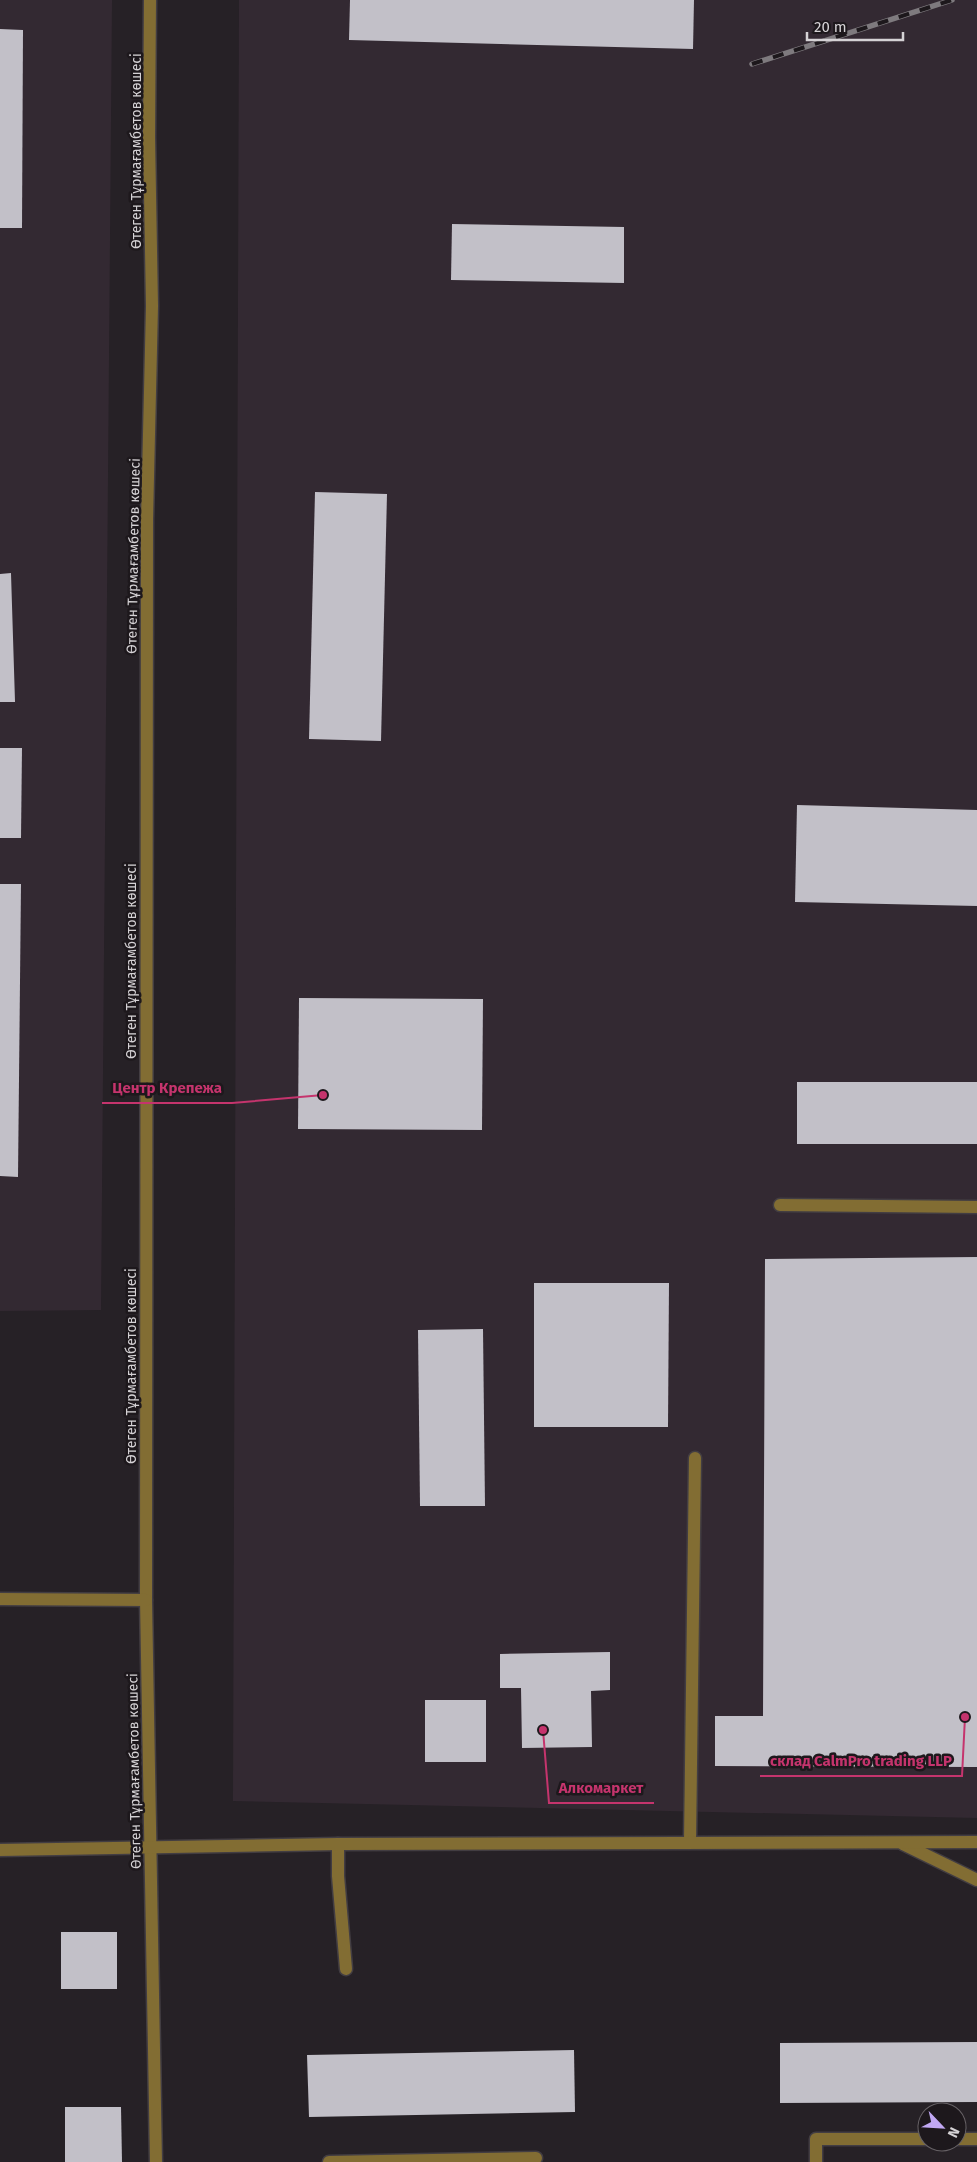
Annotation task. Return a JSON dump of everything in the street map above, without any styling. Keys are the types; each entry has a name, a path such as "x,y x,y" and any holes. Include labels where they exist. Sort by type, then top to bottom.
{"street":[{"name":"Өтеген Тұрмағамбетов көшесі","path":"150,0 149,137 152,306 147,520 146,1600 156,2162"},
{"path":"780,1205 977,1207"},
{"path":"690,1842 694,1458"},
{"path":"0,1599 146,1600"},
{"path":"899,1841 977,1880"},
{"path":"0,1850 338,1844 977,1842"},
{"path":"338,1844 338,1876 346,1969"},
{"path":"816,2162 816,2139 917,2139"},
{"path":"329,2162 536,2158"}],"shaded area":[{"path":"0,0 112,0 101,1310 0,1311"},
{"path":"239,0 977,0 977,1818 233,1801"}],"building":[{"path":"350,0 694,0 693,49 349,40"},
{"path":"0,29 23,30 22,228 0,228"},
{"path":"452,224 624,227 624,283 451,280"},
{"path":"315,492 387,494 381,741 309,739"},
{"path":"11,573 15,702 0,702 0,574"},
{"path":"0,748 22,748 21,838 0,838"},
{"path":"797,805 977,810 977,906 795,902"},
{"path":"0,884 21,884 18,1177 0,1176"},
{"path":"299,998 483,999 482,1130 298,1129"},
{"path":"797,1082 977,1082 977,1144 797,1144"},
{"path":"977,1257 977,1767 715,1766 715,1716 763,1716 765,1259"},
{"path":"534,1283 669,1283 668,1427 534,1427"},
{"path":"483,1329 485,1506 420,1506 418,1330"},
{"path":"610,1652 610,1690 591,1691 592,1747 522,1748 521,1688 500,1688 500,1654"},
{"path":"425,1700 486,1700 486,1762 425,1762"},
{"path":"61,1932 117,1932 117,1989 61,1989"},
{"path":"977,2042 977,2102 780,2103 780,2043"},
{"path":"574,2050 575,2112 309,2117 307,2055"},
{"path":"65,2107 121,2107 122,2162 65,2162"}],"railway":[{"path":"752,64 952,0"}],"place":[{"name":"Центр Крепежа","path":"323,1095"},
{"name":"склад CalmPro trading LLP","path":"965,1717"},
{"name":"Алкомаркет","path":"543,1730"}]}
